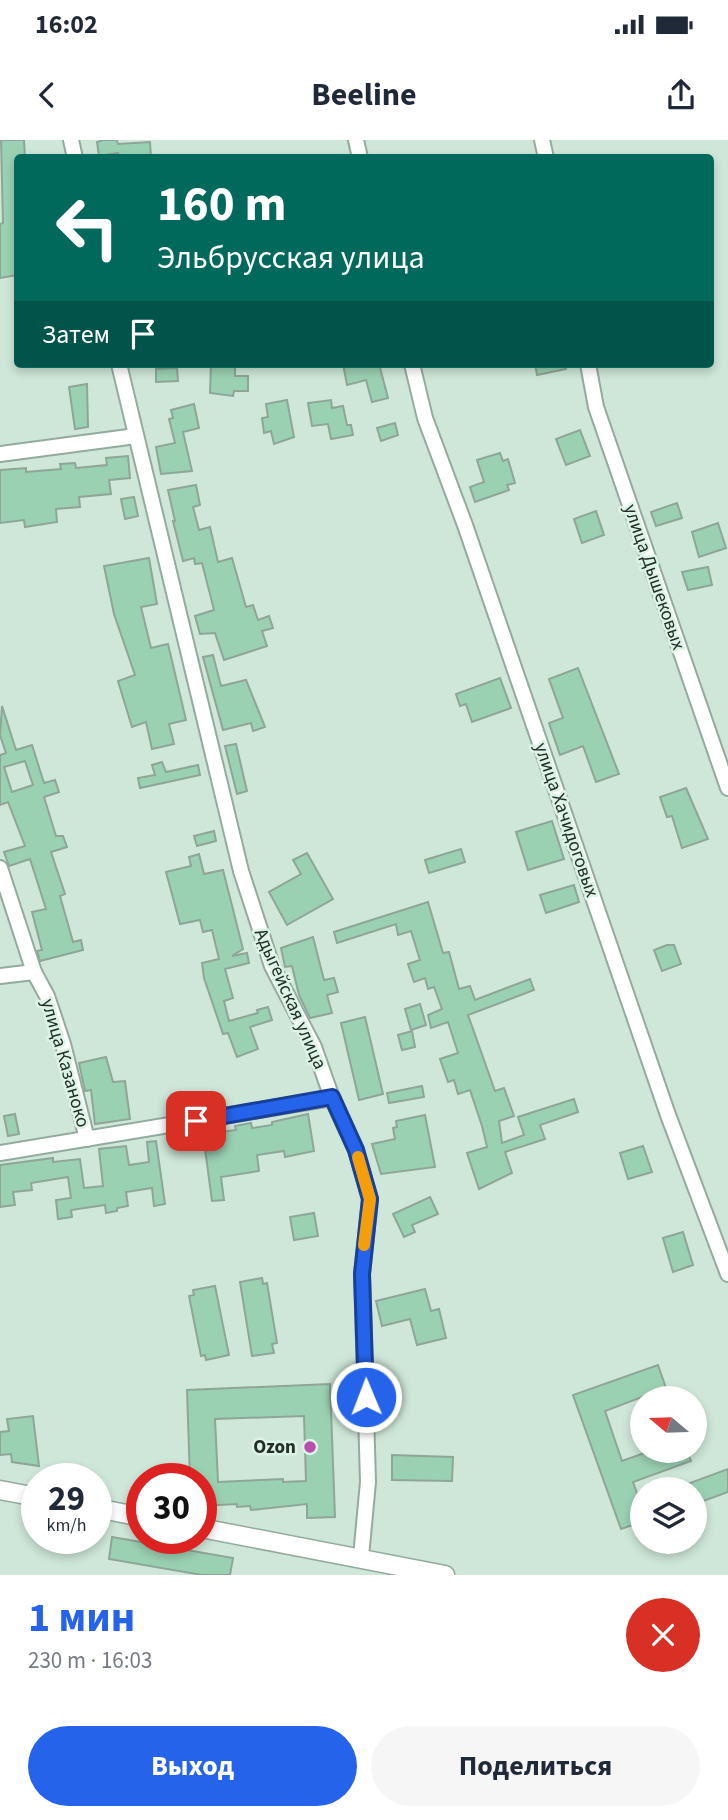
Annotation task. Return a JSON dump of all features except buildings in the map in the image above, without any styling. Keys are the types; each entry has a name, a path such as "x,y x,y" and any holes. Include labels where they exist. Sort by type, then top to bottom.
{"street":[{"name":"Адыгейская улица","path":"120,368 241,871 272,966 314,1047 332,1097 356,1150 370,1199 362,1274 368,1482 361,1557"},
{"name":"улица Хачидоговых","path":"413,368 431,436 466,526 668,1115 728,1274"},
{"name":"улица Дышековых","path":"589,368 596,407 728,788"},
{"path":"0,454 136,436"},
{"name":"улица Казаноко","path":"0,868 34,972 47,996 63,1044 87,1139"},
{"path":"0,976 34,972"},
{"path":"0,1153 332,1097"},
{"path":"0,1490 21,1494"},
{"path":"217,1531 444,1575"}],"slow traffic":[{"path":"358,1157 370,1199 364,1245"}],"place":[{"name":"Ozon","path":"310,1447"}],"route":[{"path":"196,1121 332,1097 356,1150 370,1199 362,1274 366,1397"}]}
